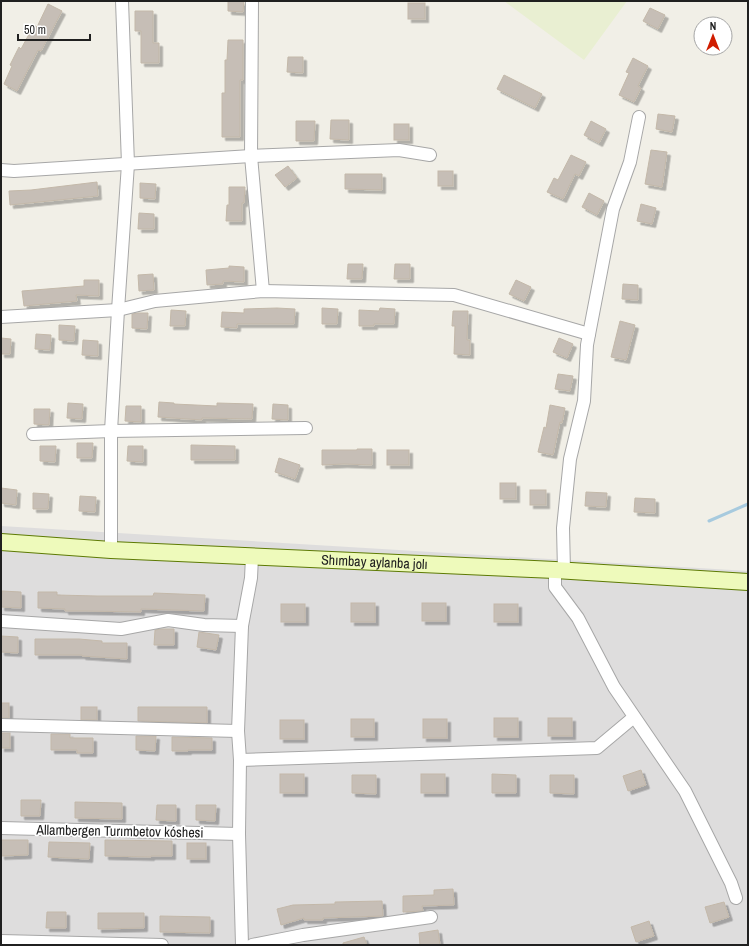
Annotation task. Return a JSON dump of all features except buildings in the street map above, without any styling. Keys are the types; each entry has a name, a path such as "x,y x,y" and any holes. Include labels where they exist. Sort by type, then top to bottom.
{"main road":[{"name":"Shımbay aylanba jolı","path":"1,542 111,550 559,571 748,582"}],"street":[{"path":"111,550 111,431 128,164 122,1"},
{"path":"252,1 251,156 263,291"},
{"path":"639,117 630,162 613,209 589,334 584,401 570,459 559,571 555,587 578,618 614,687 685,791 731,883 736,898"},
{"path":"1,170 14,172 251,156 399,150 430,155"},
{"path":"1,316 118,310 155,301 263,291 454,295 589,334"},
{"path":"33,434 111,431 306,428"},
{"path":"242,945 238,834 240,760 238,730 242,626 251,578 252,557"},
{"path":"1,621 121,629 168,620 204,625 242,626"},
{"path":"240,760 597,748 634,717"},
{"path":"1,725 238,730"},
{"name":"Allambergen Turımbetov kóshesi","path":"1,828 238,834"},
{"path":"252,945 303,935 431,917"},
{"path":"1,941 162,945"}],"shaded area":[{"path":"1,526 748,571 748,945 1,945"}],"green space":[{"path":"504,1 627,1 584,60"}],"waterway":[{"path":"709,521 748,504"}]}
